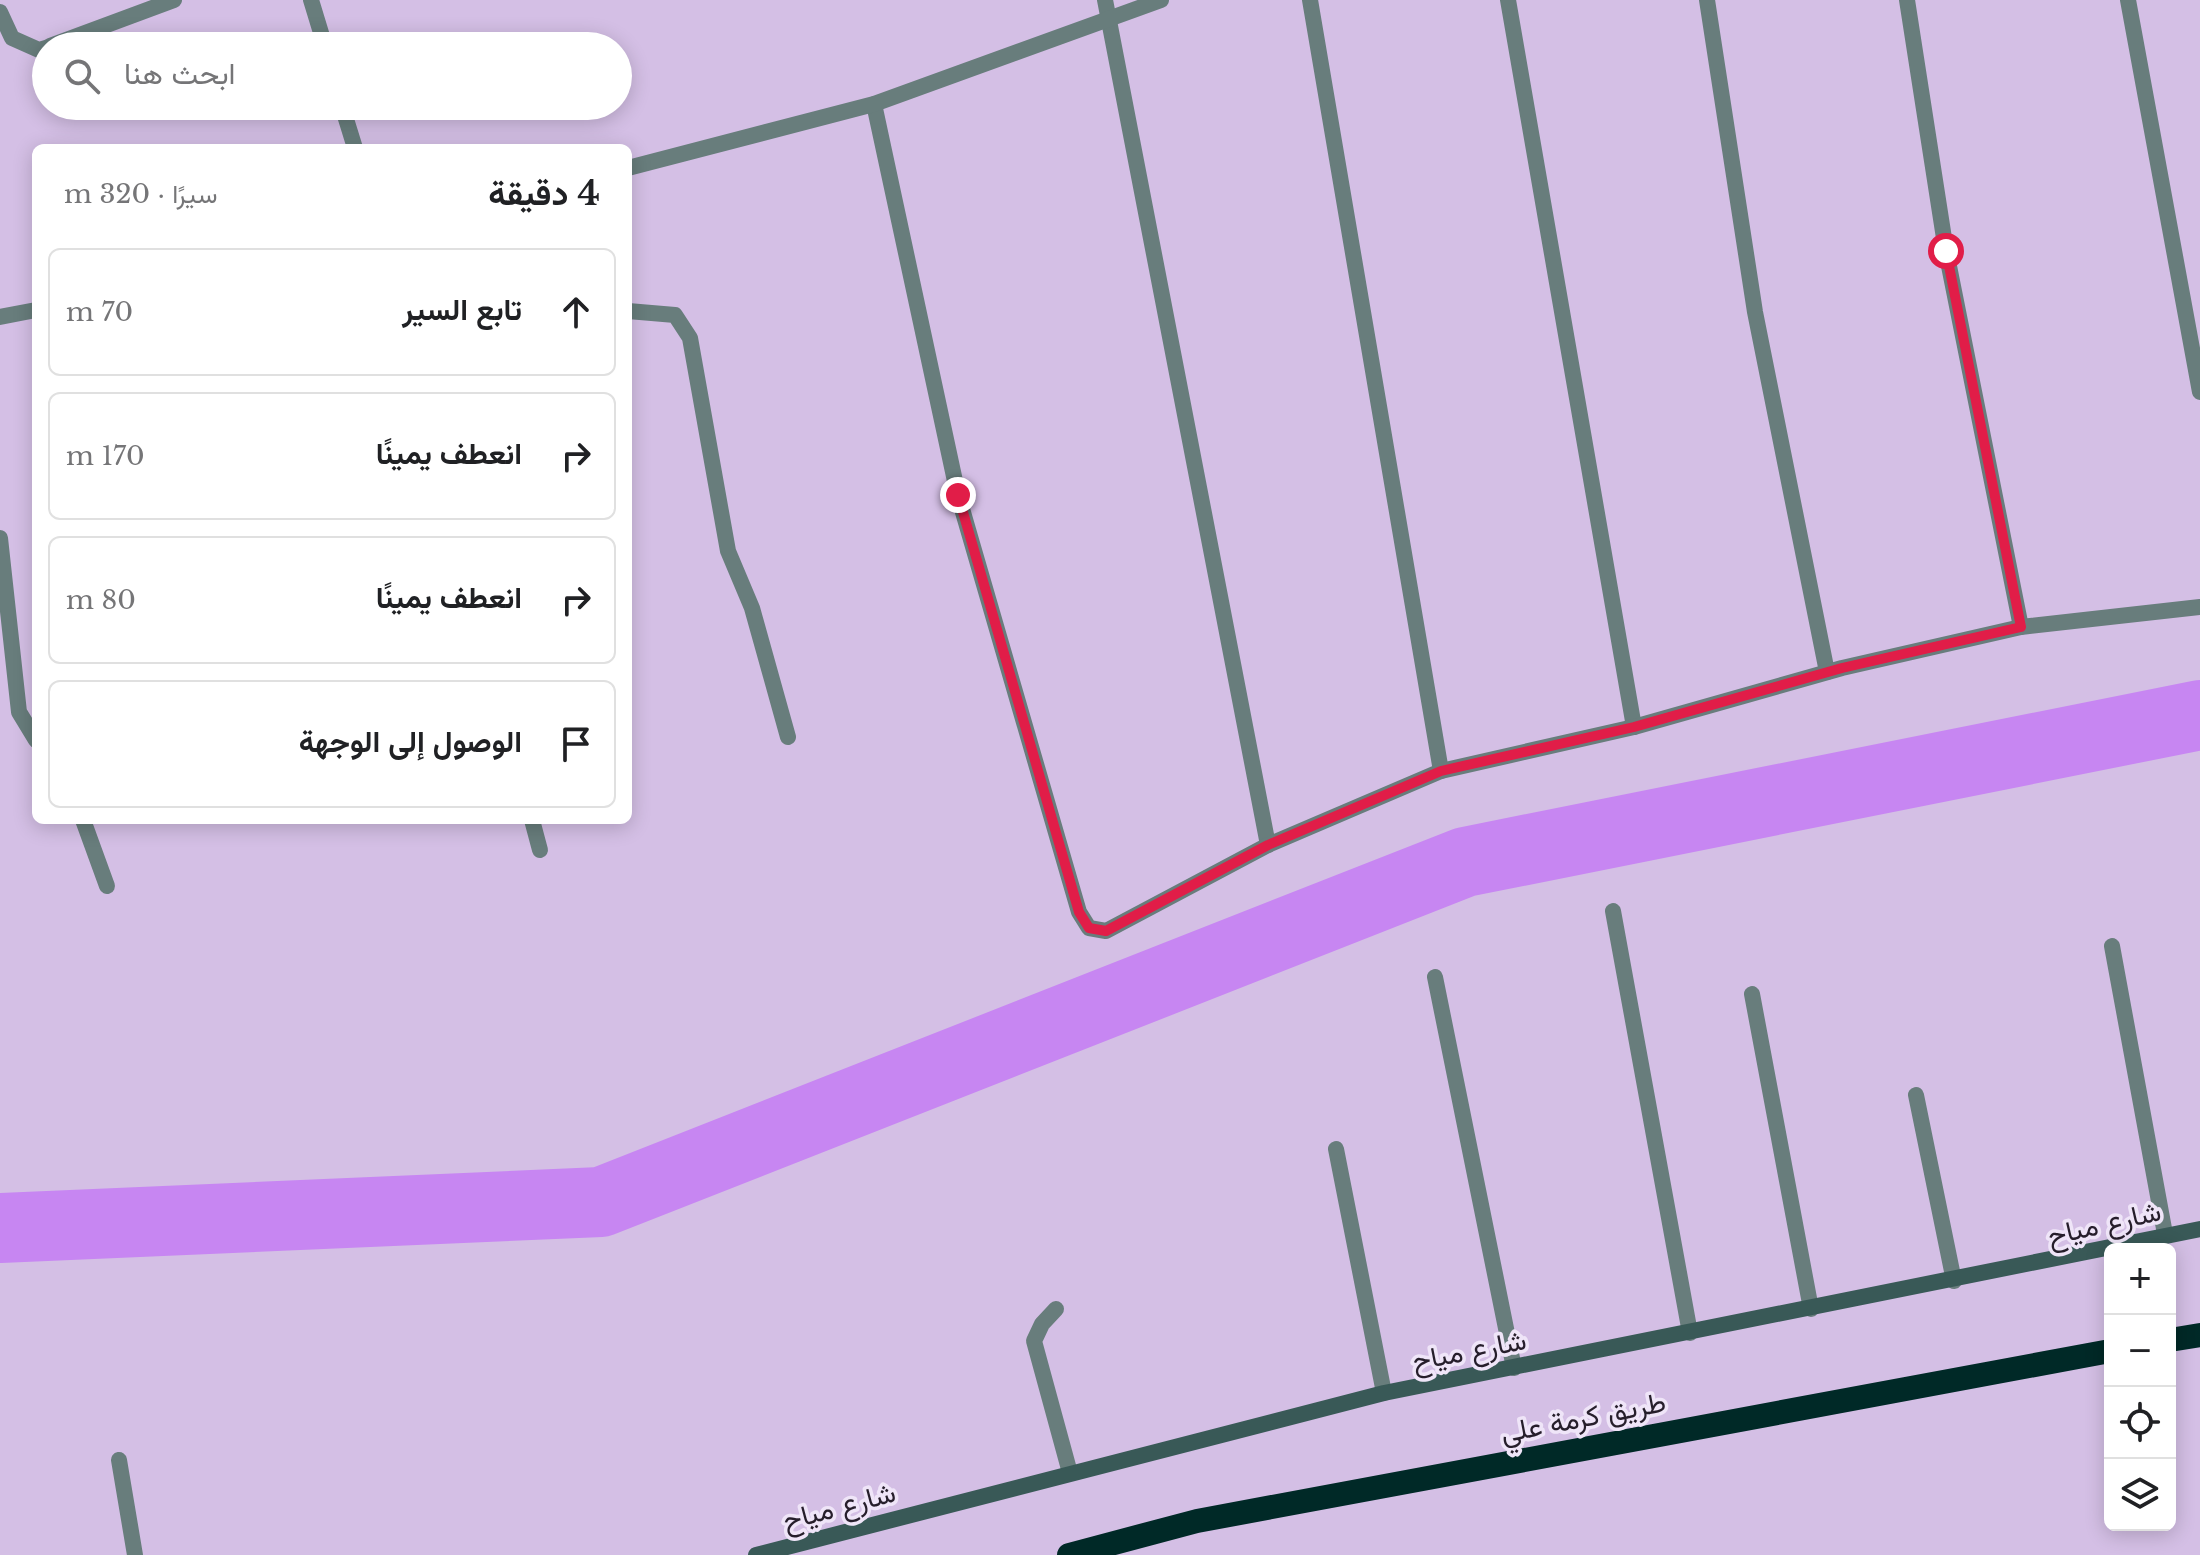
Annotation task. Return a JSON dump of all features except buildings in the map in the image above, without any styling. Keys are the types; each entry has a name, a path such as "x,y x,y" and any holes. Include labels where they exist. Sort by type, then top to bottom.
{"highway":[{"path":"2176,1339 2200,1335"},
{"name":"طريق كرمة علي","path":"1069,1555 1197,1521 2104,1352"}],"street":[{"path":"88,32 174,0"},
{"path":"311,0 321,32"},
{"path":"1105,0 1268,845"},
{"path":"632,167 874,104 1161,0"},
{"path":"1310,0 1441,771"},
{"path":"1508,0 1634,727"},
{"path":"1707,0 1755,312 1827,672"},
{"path":"1907,0 1946,251 2021,627"},
{"path":"2128,0 2200,392"},
{"path":"0,12 12,38 32,47"},
{"path":"874,104 958,495 1079,912 1089,928 1106,931 1268,845 1441,771 1634,727 1827,672 2021,627 2200,607"},
{"path":"346,120 354,144"},
{"path":"0,317 32,311"},
{"path":"632,311 675,315 690,338 728,551 752,608 788,737"},
{"path":"0,538 19,712 32,733"},
{"path":"84,824 107,886"},
{"path":"533,824 540,850"},
{"path":"1613,911 1690,1333"},
{"path":"2112,946 2165,1234"},
{"path":"1435,977 1514,1368"},
{"path":"1752,994 1811,1309"},
{"path":"1916,1095 1954,1281"},
{"path":"1336,1149 1384,1393"},
{"name":"شارع مياح","path":"756,1555 1384,1393 1954,1281 2200,1229"},
{"path":"1056,1309 1042,1324 1034,1341 1070,1473"},
{"path":"119,1460 135,1555"}],"waterway":[{"path":"0,1228 601,1202 1465,862 2200,715"}],"route":[{"path":"958,495 1079,912 1089,928 1106,931 1268,845 1441,771 1634,727 1842,668 2021,627 1946,251"}]}
